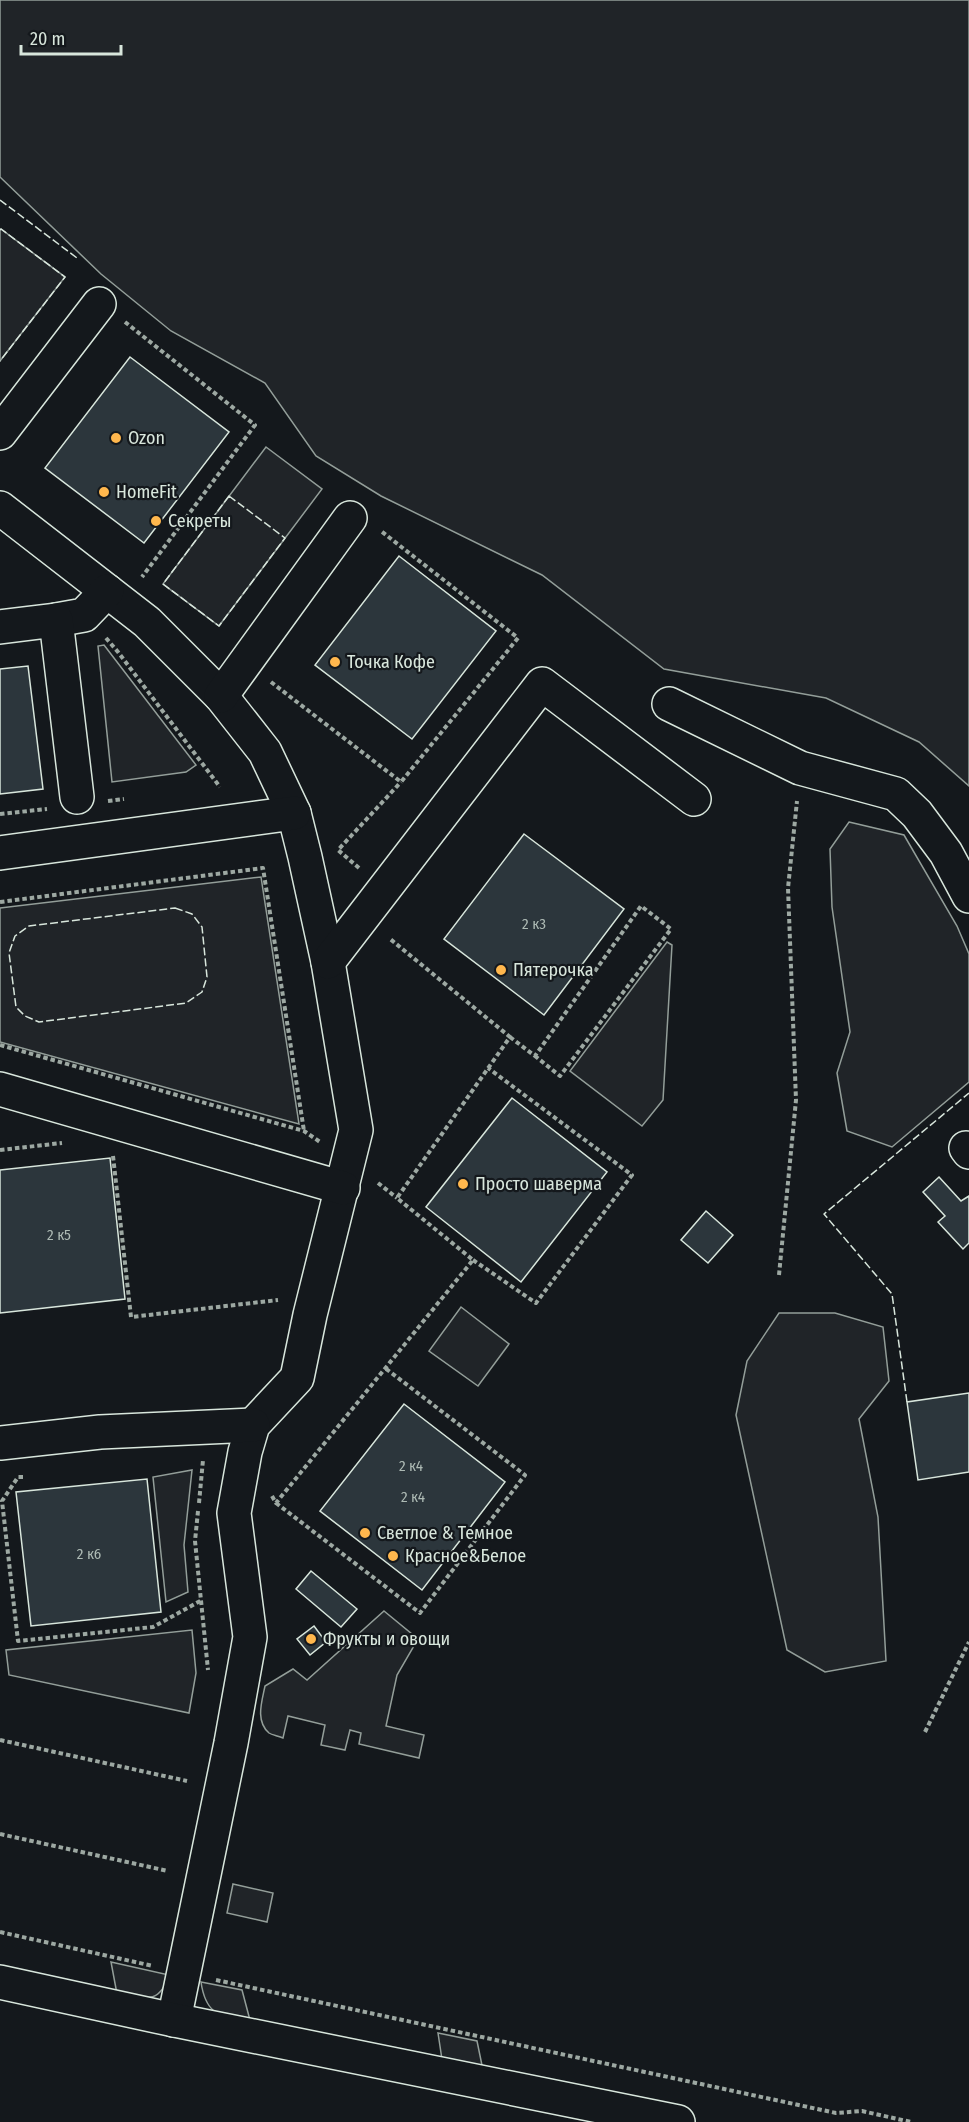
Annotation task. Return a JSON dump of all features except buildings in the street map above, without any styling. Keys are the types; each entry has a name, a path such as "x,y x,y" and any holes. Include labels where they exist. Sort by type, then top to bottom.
{"lane":[{"path":"0,433 111,313"},
{"path":"0,508 147,622 222,696 265,752 294,813 328,962 356,1130 297,1378 253,1425 245,1452 234,1513 250,1637 229,1754 174,2020"},
{"path":"222,696 245,664 361,521"},
{"path":"0,627 70,617 107,591"},
{"path":"70,617 77,797"},
{"path":"328,962 542,684 694,799"},
{"path":"669,704 800,768 896,794 917,814 946,853 969,896"},
{"path":"0,853 294,813"},
{"path":"0,1089 343,1188"},
{"path":"0,1443 100,1432 253,1425"},
{"path":"0,1982 174,2020 678,2122"}],"path":[{"path":"111,313 255,425 139,581"},
{"path":"245,664 401,782 518,638 361,521"},
{"path":"70,617 118,652 220,787"},
{"path":"779,1275 796,1100 788,888 800,768"},
{"path":"0,902 263,868 304,1131 0,1045"},
{"path":"510,1037 560,1076 670,929 641,906 535,1056"},
{"path":"473,1260 536,1303 632,1175 488,1068"},
{"path":"0,1150 67,1143"},
{"path":"112,1149 131,1317 316,1296"},
{"path":"276,1503 420,1612 525,1475 385,1368"},
{"path":"30,1476 18,1477 2,1501 18,1641 153,1627 202,1600"},
{"path":"925,1732 969,1642"},
{"path":"0,1740 187,1781"},
{"path":"0,1834 168,1871"},
{"path":"0,1932 184,1974 836,2113 862,2111 911,2122"}],"shaded area":[{"path":"0,0 969,0 969,786 919,742 826,698 664,669 542,575 381,496 316,456 265,383 171,331 101,274 0,177"},
{"path":"0,230 65,277 0,361"},
{"path":"266,447 322,489 219,626 163,584"},
{"path":"104,645 196,765 186,772 112,782 98,646"},
{"path":"849,822 904,835 957,926 969,954 969,1082 892,1147 847,1131 837,1073 850,1032 832,907 830,849"},
{"path":"261,877 299,1124 0,1042 0,908"},
{"path":"667,942 672,945 663,1100 642,1126 570,1071"},
{"path":"461,1307 509,1344 478,1386 429,1351"},
{"path":"779,1313 835,1313 883,1327 889,1381 859,1419 878,1517 886,1661 825,1672 787,1650 736,1415 747,1361"},
{"path":"192,1470 184,1545 188,1592 166,1602 153,1477"},
{"path":"384,1611 418,1639 397,1675 386,1726 424,1735 419,1758 359,1744 361,1733 350,1730 345,1750 321,1745 325,1725 288,1716 283,1738 269,1733 261,1717 265,1686 293,1669 307,1680"},
{"path":"192,1630 196,1673 189,1713 9,1675 6,1650"},
{"path":"233,1884 273,1893 267,1922 227,1913"},
{"path":"111,1962 169,1975 165,1985 155,1996 143,1998 117,1994"},
{"path":"201,1982 242,1990 251,2024 224,2016 211,2009 203,1994"},
{"path":"438,2033 477,2041 484,2075 443,2066"}],"fence":[{"path":"0,200 77,258"},
{"path":"0,230 65,277 0,361"},
{"path":"229,496 285,538 219,626 163,584 229,496"},
{"path":"175,908 192,914 202,927 207,977 202,992 186,1003 39,1022 25,1016 16,1007 9,953 15,936 29,926 175,908"},
{"path":"907,1402 892,1294 824,1214 969,1093"}],"place":[{"name":"Ozon","path":"116,438"},
{"name":"HomeFit","path":"104,492"},
{"name":"Секреты","path":"156,521"},
{"name":"Точка Кофе","path":"335,662"},
{"name":"Пятерочка","path":"501,970"},
{"name":"Просто шаверма","path":"463,1184"},
{"name":"Светлое & Темное","path":"365,1533"},
{"name":"Красное&Белое","path":"393,1556"},
{"name":"Фрукты и овощи","path":"311,1639"}]}
